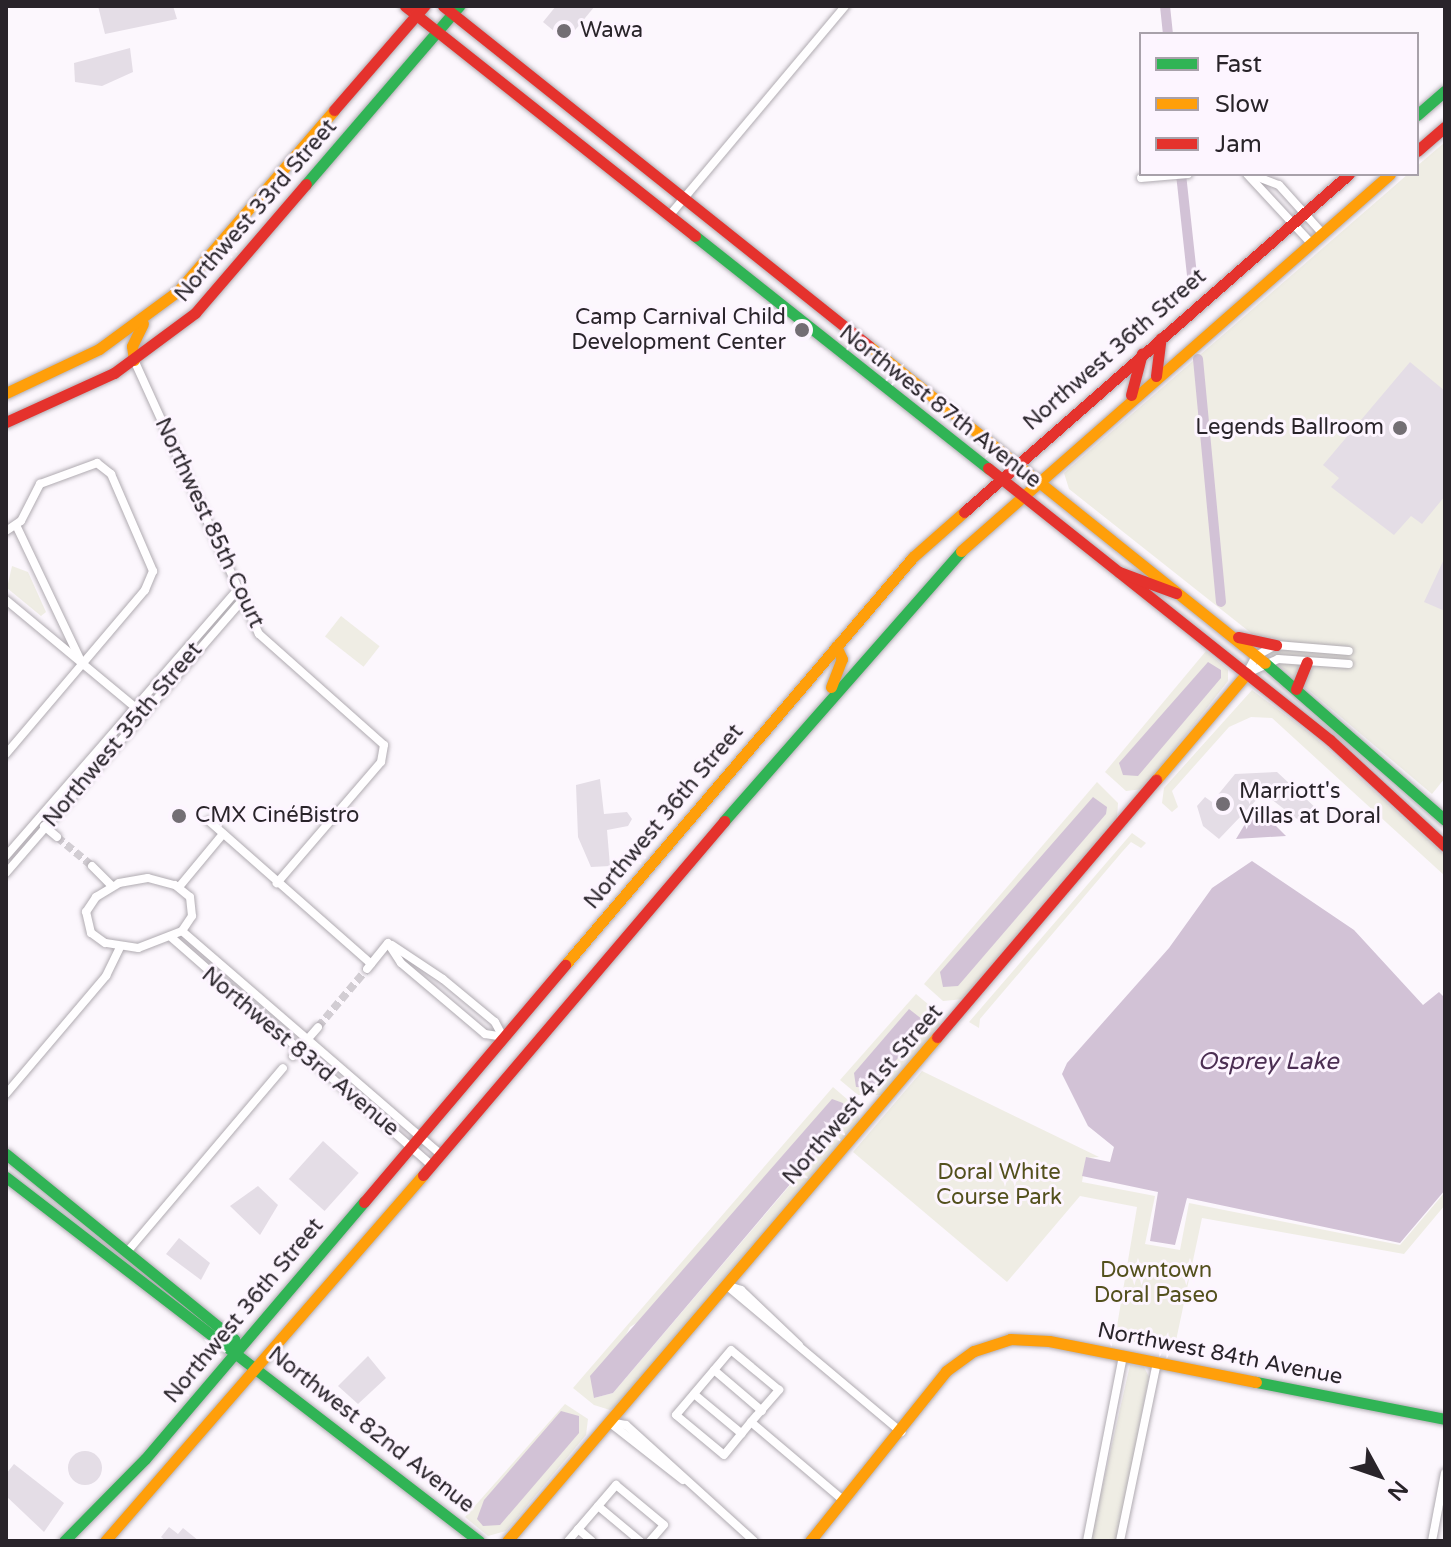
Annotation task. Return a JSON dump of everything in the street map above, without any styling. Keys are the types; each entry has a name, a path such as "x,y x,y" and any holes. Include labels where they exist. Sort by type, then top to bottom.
{"main road":[{"name":"Northwest 87th Avenue","path":"405,6 420,11 437,32 996,479 1247,673 1354,760 1445,846"},
{"name":"Northwest 87th Avenue","path":"443,6 456,10 684,199 1181,594 1296,689 1445,820"},
{"name":"Northwest 33rd Street","path":"6,422 134,360 228,279 456,10"},
{"name":"Northwest 33rd Street","path":"6,393 83,358 145,319 212,256 420,11"},
{"path":"1419,113 1445,91"},
{"path":"1419,149 1445,127"},
{"name":"Northwest 36th Street","path":"64,1541 124,1483 913,557 1015,462 1347,176"},
{"name":"Northwest 36th Street","path":"105,1541 258,1367 943,564 1036,479 1388,176"},
{"path":"781,306 795,287"},
{"path":"134,360 132,346 145,319"},
{"path":"1156,376 1162,335"},
{"path":"1129,399 1142,353"},
{"path":"1119,572 1181,594"},
{"path":"1230,634 1276,645"},
{"path":"828,696 842,659 836,646"},
{"path":"1296,689 1307,662"},
{"name":"Northwest 41st Street","path":"507,1541 1247,673"},
{"path":"611,910 631,928"},
{"path":"503,1037 524,1054"},
{"name":"Northwest 82nd Avenue","path":"6,1154 234,1339 237,1350"},
{"name":"Northwest 82nd Avenue","path":"6,1177 221,1348 237,1350 479,1541"},
{"path":"33,1199 44,1185"},
{"path":"93,1247 127,1252"},
{"name":"Northwest 84th Avenue","path":"902,1433 946,1371 986,1346 1023,1338 1445,1419"},
{"path":"810,1541 902,1433"}],"street":[{"path":"669,216 845,6"},
{"path":"1141,178 1162,176"},
{"path":"1251,176 1311,243"},
{"path":"1254,176 1279,185 1322,233"},
{"name":"Northwest 85th Court","path":"134,360 259,634 385,748 381,762 277,883"},
{"path":"6,531 16,525 46,481 88,462 105,467 152,577 83,663 10,742 6,754"},
{"path":"16,525 83,663"},
{"name":"Northwest 35th Street","path":"6,856 238,589"},
{"name":"Northwest 35th Street","path":"6,873 243,599"},
{"path":"6,600 142,713"},
{"path":"1276,645 1349,651"},
{"name":"Northwest 41st Street","path":"1247,673 1276,645"},
{"name":"Northwest 41st Street","path":"1260,660 1349,664"},
{"path":"37,820 57,837"},
{"path":"209,821 369,966 388,943"},
{"path":"179,887 223,834"},
{"path":"92,866 112,886"},
{"path":"148,878 179,887 193,909 182,931 150,947 120,947 95,936 86,921 90,903 112,886 148,878"},
{"name":"Northwest 83rd Avenue","path":"182,931 439,1153"},
{"name":"Northwest 83rd Avenue","path":"172,938 296,1053 430,1164"},
{"path":"388,943 460,993 503,1037"},
{"path":"388,943 401,963 485,1034 503,1037"},
{"path":"6,1094 106,976 120,947"},
{"path":"450,1004 460,993"},
{"path":"296,1053 318,1027"},
{"path":"127,1252 283,1068"},
{"path":"726,1285 741,1290 799,1345 902,1433"},
{"path":"731,1350 779,1390 724,1455 676,1415 694,1394 731,1350"},
{"path":"1087,1541 1123,1356"},
{"path":"1120,1541 1157,1362"},
{"path":"714,1370 762,1411"},
{"path":"694,1394 742,1434"},
{"path":"609,1422 626,1425 683,1480 754,1541"},
{"path":"751,1422 844,1501"},
{"path":"1432,1541 1445,1473"},
{"path":"568,1541 616,1485 664,1525 650,1541"},
{"path":"598,1506 640,1541"},
{"path":"578,1529 592,1541"}],"green space":[{"path":"1445,142 1445,778 1432,794 1278,664 1256,637 1069,489 1064,473 1406,176 1419,176 1419,164"},
{"path":"12,566 28,572 46,612 41,616 7,588"},
{"path":"341,616 380,646 364,667 325,636"},
{"path":"1206,651 1228,670 1228,681 1143,789 1126,791 1105,772"},
{"path":"1252,690 1313,736 1445,855 1445,876 1272,718 1251,717 1229,727 1172,791 1178,807 1172,812 1162,803 1164,788"},
{"path":"1097,782 1118,803 1117,818 964,999 943,1001 924,984"},
{"path":"1132,833 1146,843 1141,848 1131,842 980,1019 979,1028 969,1022"},
{"path":"916,994 935,1010 940,1025 883,1095 858,1095 840,1080"},
{"name":"Doral White Course Park","path":"922,1071 1099,1157 1086,1158 1082,1182 1155,1196 1145,1244 1180,1250 1189,1203 1400,1245 1445,1192 1445,1205 1404,1254 1202,1218 1174,1350 1115,1338 1137,1207 1080,1196 1007,1282 853,1152"},
{"path":"833,1087 855,1106 860,1120 618,1405 610,1410 594,1405 573,1388","holes":["832,1100 843,1103 848,1117 613,1393 594,1398 630,1327 645,1318"]},
{"name":"Downtown Doral Paseo","path":"1130,1365 1144,1367 1149,1377 1117,1541 1090,1541"},
{"path":"565,1404 588,1419 586,1435 506,1531 488,1536 465,1517"}],"water":[{"path":"1208,662 1221,670 1221,678 1138,776 1123,775 1119,763"},
{"path":"1093,797 1107,807 1106,814 958,986 943,987 940,972"},
{"path":"1260,810 1286,836 1236,839 1248,819"},
{"name":"Osprey Lake","path":"1252,861 1354,930 1423,1005 1439,992 1445,998 1445,1190 1400,1243 1187,1198 1175,1245 1150,1241 1158,1192 1082,1176 1086,1157 1110,1162 1114,1147 1088,1126 1062,1074 1067,1063 1169,948 1212,888"},
{"path":"909,1009 927,1023 873,1088 856,1087 854,1073"},
{"path":"832,1099 843,1103 848,1116 613,1393 594,1398 590,1376"},
{"path":"561,1411 579,1416 579,1433 500,1525 483,1526 477,1519 484,1500"}],"building":[{"path":"98,6 173,6 177,19 105,34"},
{"name":"Wawa","path":"556,6 595,6 566,41 543,22"},
{"path":"130,48 133,72 102,86 75,82 74,63"},
{"name":"Legends Ballroom","path":"1410,362 1445,391 1445,496 1422,524 1411,516 1394,535 1331,487 1339,478 1323,465"},
{"path":"1445,557 1445,611 1424,602"},
{"name":"Marriott's Villas at Doral","path":"1277,772 1318,810 1305,825 1263,793 1219,839 1203,826 1197,806 1205,797 1212,802 1235,774"},
{"path":"600,779 604,814 627,812 632,819 628,826 607,830 610,866 591,867 578,837 576,785"},
{"path":"323,1141 359,1173 325,1211 289,1179"},
{"path":"258,1186 278,1205 260,1235 230,1206"},
{"path":"179,1238 210,1263 201,1280 166,1254"},
{"path":"368,1356 386,1378 358,1404 338,1386"},
{"path":"85,1451 97,1456 102,1468 97,1480 85,1485 73,1480 68,1468 73,1456"},
{"path":"14,1464 64,1503 44,1532 6,1496 6,1474"},
{"path":"169,1527 178,1534 183,1528 199,1541 166,1541 161,1537"}],"waterway":[{"path":"1165,6 1168,32"},
{"path":"1181,176 1193,284"},
{"path":"1198,359 1221,602"}],"tunnel":[{"path":"57,837 92,866"},
{"path":"318,1027 367,969"}],"traffic: fast":[{"path":"306,184 459,6"},
{"path":"1419,113 1445,91"},
{"path":"695,236 988,468"},
{"path":"724,821 961,551"},
{"path":"1265,663 1445,820"},
{"path":"6,1154 234,1339 237,1350"},
{"path":"6,1177 479,1541"},
{"path":"64,1541 145,1459 364,1202"},
{"path":"1256,1382 1445,1419"}],"traffic: slow":[{"path":"6,393 99,349 178,291 334,110"},
{"path":"961,551 1388,176"},
{"path":"134,360 132,346 143,323"},
{"path":"869,346 1265,663"},
{"path":"565,965 913,557 964,512"},
{"path":"831,687 842,659 836,646"},
{"path":"1156,780 1247,673"},
{"path":"507,1541 937,1037"},
{"path":"105,1541 423,1175"},
{"path":"810,1541 946,1371 974,1351 1010,1339 1049,1341 1256,1382"}],"traffic: jam":[{"path":"405,6 695,236"},
{"path":"334,110 424,6"},
{"path":"443,6 869,346"},
{"path":"1419,149 1445,127"},
{"path":"964,512 1347,176"},
{"path":"6,422 114,373 195,313 306,184"},
{"path":"1156,376 1161,338"},
{"path":"1131,395 1142,353"},
{"path":"988,468 1330,740 1445,846"},
{"path":"1119,572 1176,593"},
{"path":"1238,637 1276,645"},
{"path":"1296,689 1307,662"},
{"path":"937,1037 1156,780"},
{"path":"423,1175 724,821"},
{"path":"364,1202 565,965"}],"place":[{"name":"Wawa","path":"564,31"},
{"name":"Camp Carnival Child Development Center","path":"802,330"},
{"name":"Legends Ballroom","path":"1400,428"},
{"name":"Marriott's Villas at Doral","path":"1223,804"},
{"name":"CMX CinéBistro","path":"179,816"}]}
